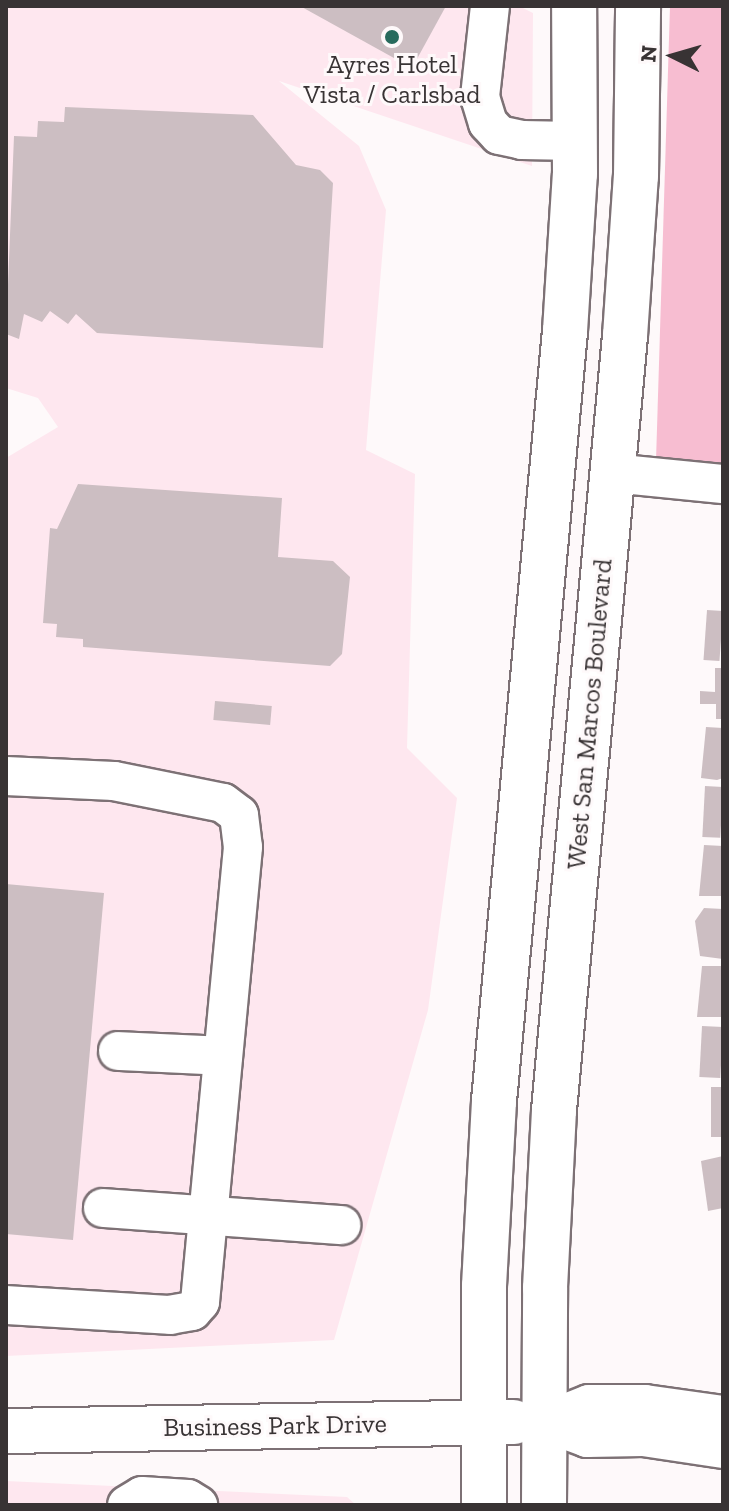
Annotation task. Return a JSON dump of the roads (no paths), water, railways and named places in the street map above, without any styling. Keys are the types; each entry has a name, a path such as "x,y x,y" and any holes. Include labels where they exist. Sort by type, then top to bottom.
{"main road":[{"path":"484,1505 494,1101 565,331 575,141 574,6"},
{"name":"West San Marcos Boulevard","path":"544,1505 554,1110 636,176 638,6"},
{"name":"Business Park Drive","path":"6,1431 544,1422"}],"street":[{"path":"490,6 480,97 488,123 499,135 575,141"},
{"path":"612,473 723,484"},
{"path":"6,776 114,781 223,803 239,815 243,847 200,1302 192,1311 170,1315 6,1305"},
{"path":"118,1051 223,1056"},
{"path":"103,1208 208,1213 341,1225"},
{"path":"544,1422 589,1404 645,1404 723,1415"},
{"path":"544,1422 587,1438 643,1437 723,1449"},
{"path":"127,1505 142,1496 188,1499 198,1505"}],"place":[{"name":"Ayres Hotel Vista / Carlsbad","path":"392,37"}]}
